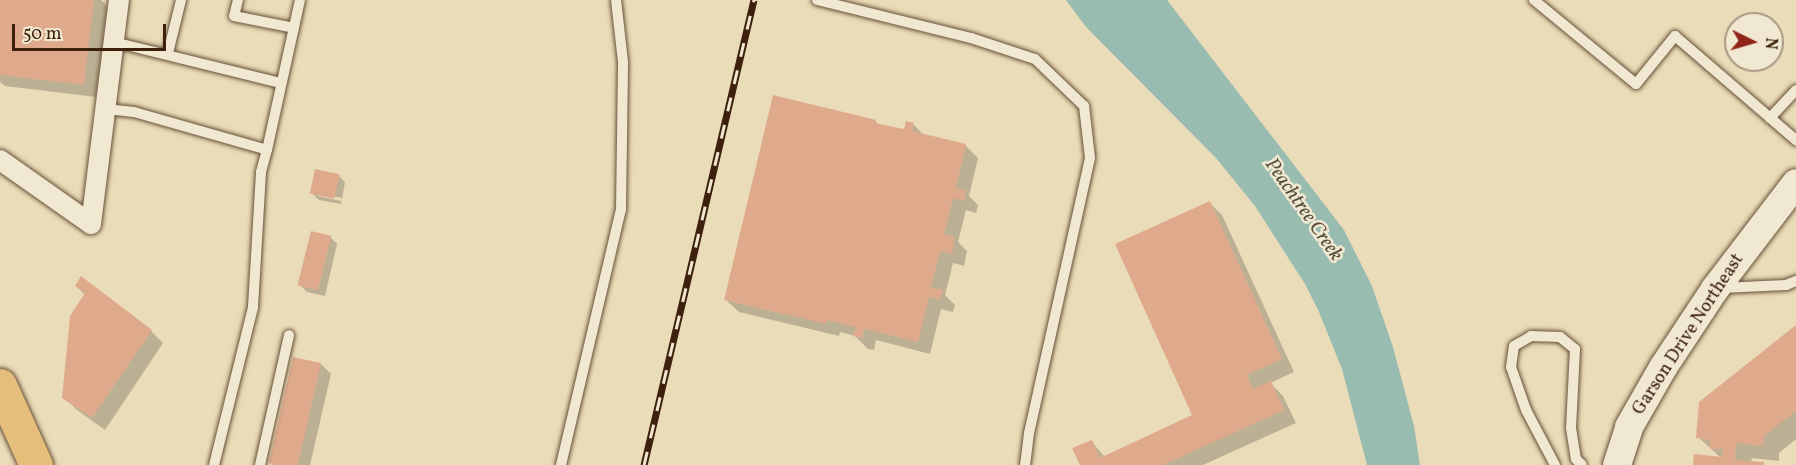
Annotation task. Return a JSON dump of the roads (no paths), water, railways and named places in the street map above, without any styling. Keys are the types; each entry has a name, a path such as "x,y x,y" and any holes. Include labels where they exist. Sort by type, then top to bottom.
{"highway":[{"path":"0,385 36,465"}],"main road":[{"name":"Garson Drive Northeast","path":"1617,465 1629,427 1664,366 1715,289 1796,183"}],"street":[{"path":"0,160 91,224 119,0"}],"lane":[{"path":"168,53 181,0"},
{"path":"238,0 234,16 294,28"},
{"path":"214,465 253,307 261,172 300,0"},
{"path":"561,465 621,210 623,62 616,0"},
{"path":"817,0 971,38 1035,59 1084,106 1090,158 1029,433 1025,465"},
{"path":"1534,0 1636,84 1675,36 1796,140"},
{"path":"114,42 168,53 281,82"},
{"path":"1770,118 1796,90"},
{"path":"106,108 134,112 267,150"},
{"path":"1715,289 1786,285 1796,281"},
{"path":"260,465 289,335"},
{"path":"1555,465 1526,410 1511,367 1514,346 1532,336 1560,337 1575,349 1571,428 1576,459 1582,465"}],"water":[{"name":"Peachtree Creek","path":"1066,0 1167,0 1344,230 1372,286 1393,347 1414,426 1420,465 1367,465 1342,369 1319,312 1305,284 1255,206 1216,158 1086,27"}],"railway":[{"path":"644,465 754,0"}]}
